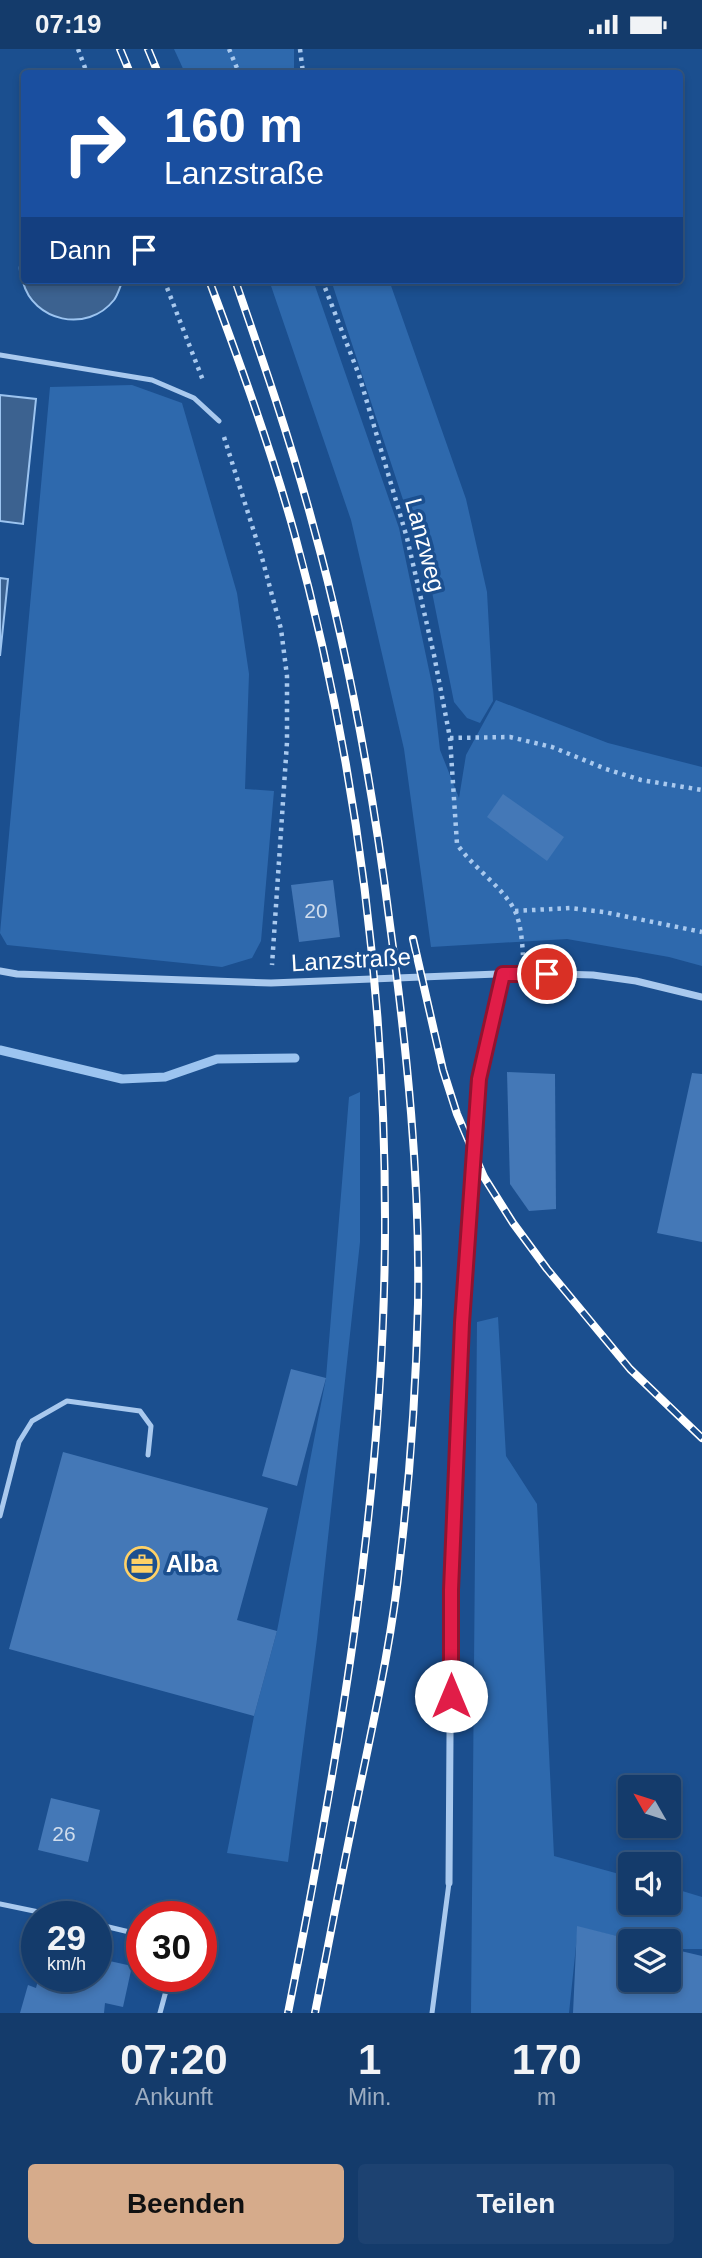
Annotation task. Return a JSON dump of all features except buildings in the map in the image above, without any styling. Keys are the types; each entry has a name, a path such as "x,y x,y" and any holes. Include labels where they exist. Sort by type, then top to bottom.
{"street":[{"name":"Lanzstraße","path":"0,971 17,974 271,983 524,973 593,975 636,981 702,997"},
{"path":"449,1883 451,1590 462,1323 479,1079 503,974"}],"lane":[{"path":"0,355 152,380 194,398 219,421"},
{"path":"0,1516 19,1442 32,1421 67,1401 140,1411 151,1426 148,1455"},
{"path":"432,2013 449,1883"},
{"path":"0,1905 21,1909"},
{"path":"160,2013 166,1992"}],"path":[{"path":"78,49 86,70"},
{"path":"229,49 238,70"},
{"path":"300,49 303,70"},
{"path":"166,284 205,384"},
{"name":"Lanzweg","path":"324,284 359,375 407,538 435,655 450,738 457,844 467,859 514,911"},
{"path":"219,421 268,579 281,629 287,676 288,742 271,983"},
{"path":"450,738 510,737 552,747 641,781 702,790"},
{"path":"524,973 522,935 514,911 570,908 604,912 702,932"}],"shaded area":[{"path":"174,49 294,49 294,70 184,70"},
{"path":"24,284 121,284 115,298 103,311 76,320 49,314 29,295"},
{"path":"270,284 314,284 399,528 433,689 440,750 459,798 466,755 496,700 608,743 702,767 702,966 669,957 567,939 431,947 404,749 351,520"},
{"path":"332,284 390,284 466,499 487,592 493,701 480,723 467,718 454,702 430,582"},
{"path":"132,385 182,403 237,593 249,674 245,789 274,791 261,941 252,958 222,967 7,945 0,933 50,387"},
{"path":"0,395 36,399 23,524 0,521"},
{"path":"0,578 8,579 0,656"},
{"path":"360,1092 360,1242 317,1639 288,1862 227,1853 254,1716 277,1631 326,1378 349,1097"},
{"path":"498,1317 506,1456 537,1504 554,1856 618,1874 618,1915 681,1915 681,1891 702,1897 702,1949 681,1949 681,1929 618,1929 618,1936 578,1927 569,2013 471,2013 477,1322"}],"waterway":[{"path":"0,1050 122,1079 165,1077 217,1059 295,1058"}],"railway":[{"path":"120,49 129,70"},
{"path":"148,49 157,70"},
{"path":"210,284 275,468 294,532 335,704 363,879 373,967 384,1143 383,1331 367,1527 341,1722 288,2013"},
{"path":"236,284 304,494 338,623 359,723 402,1019 417,1209 418,1304 414,1400 397,1590 382,1679 315,2013"},
{"path":"413,939 443,1070 457,1114 484,1177 547,1269 630,1369 702,1438"}],"place":[{"name":"Alba","path":"142,1564"}],"route":[{"path":"451,1696 451,1590 462,1323 479,1079 503,974 547,974"}]}
